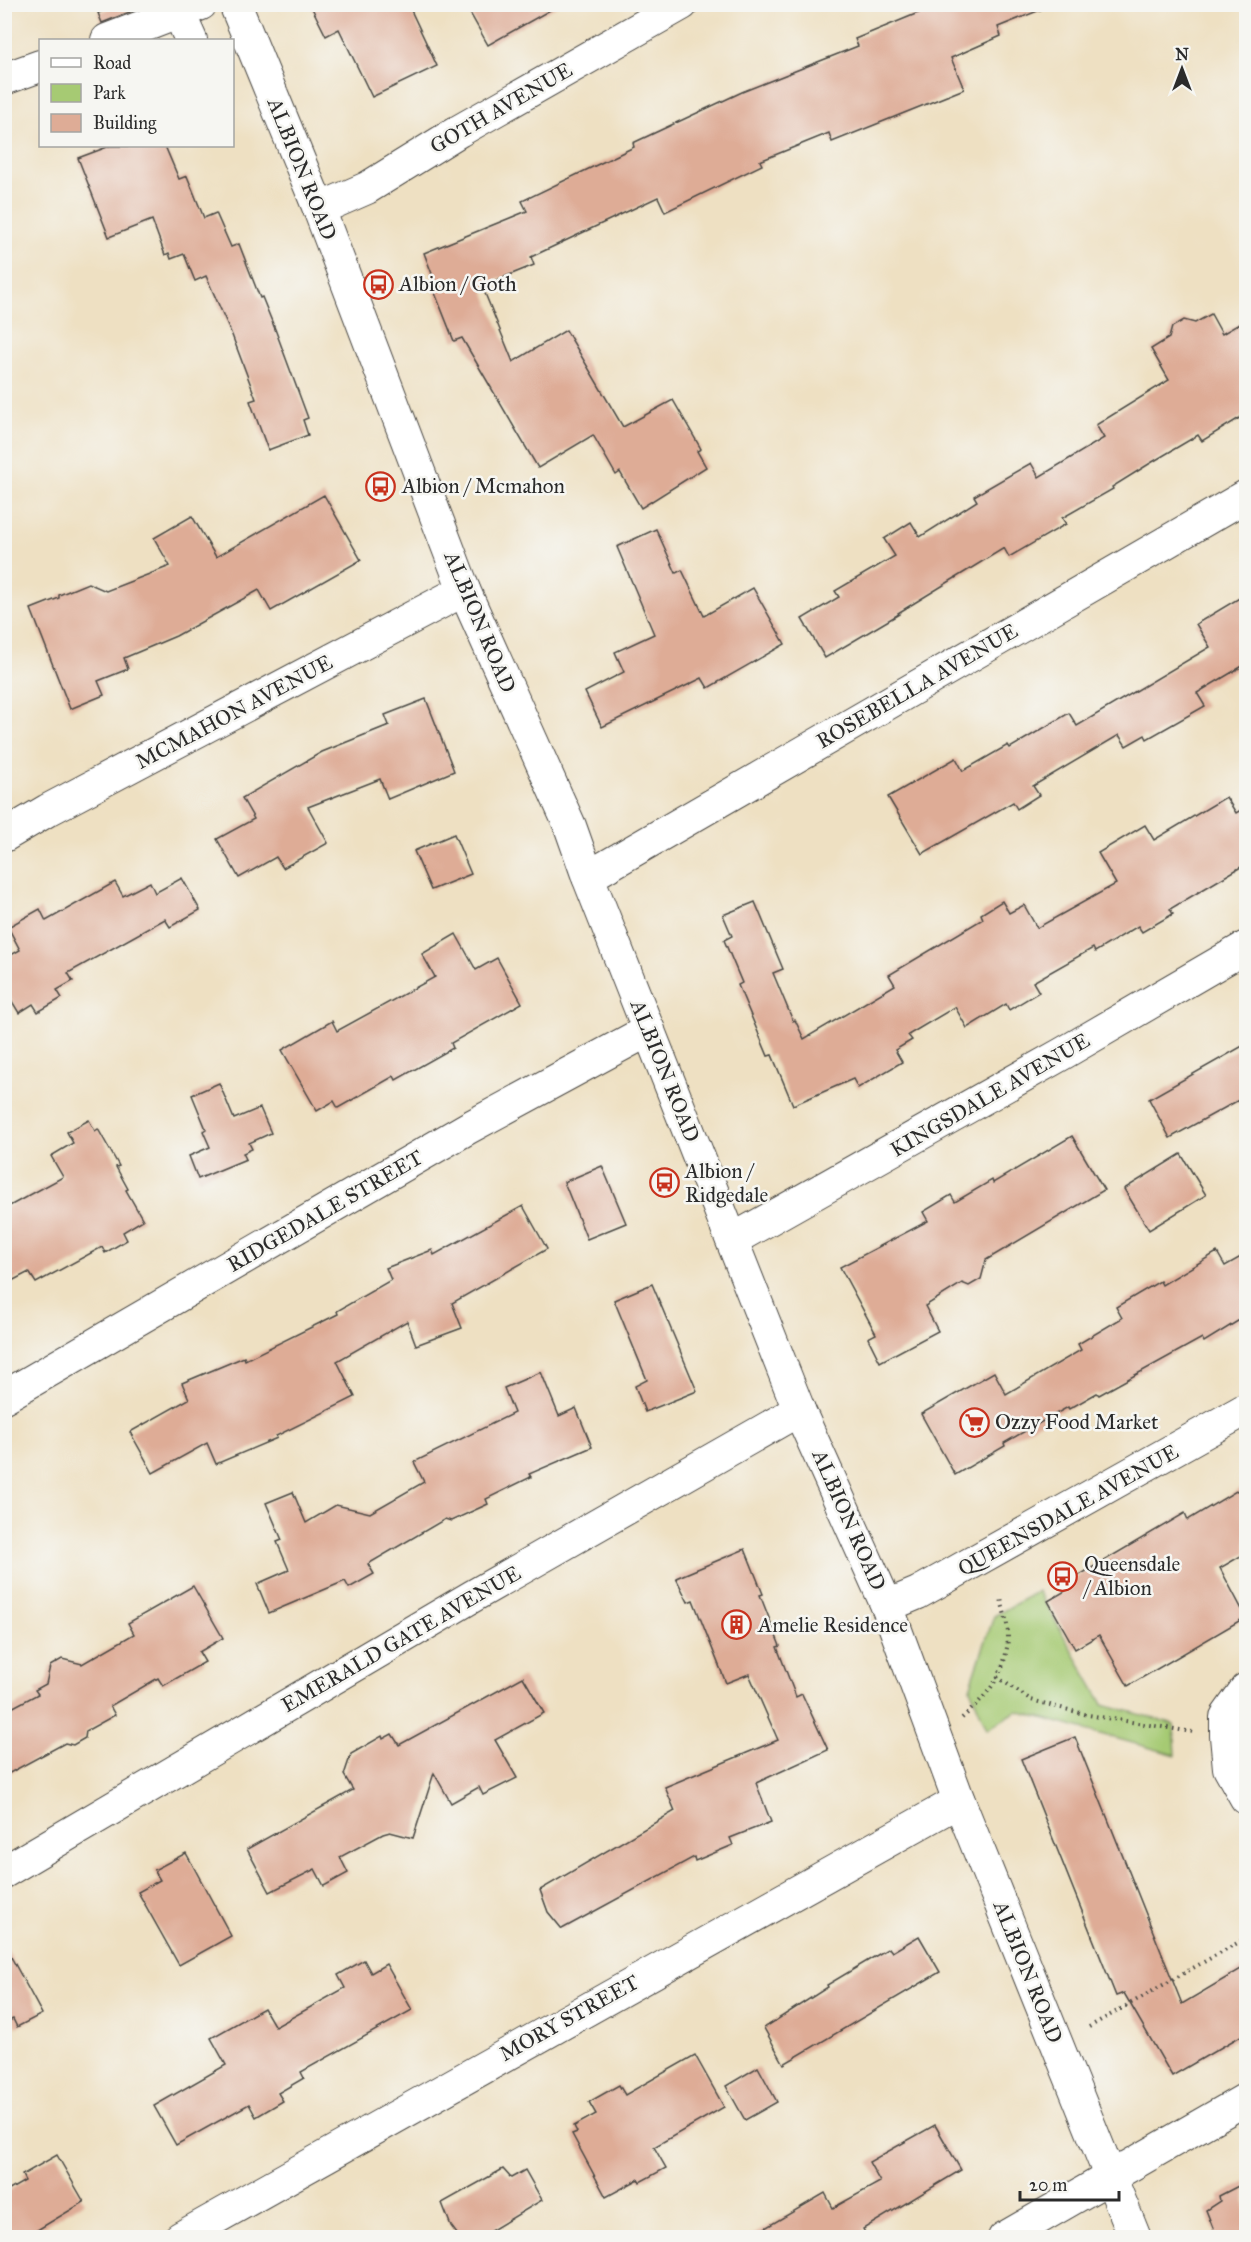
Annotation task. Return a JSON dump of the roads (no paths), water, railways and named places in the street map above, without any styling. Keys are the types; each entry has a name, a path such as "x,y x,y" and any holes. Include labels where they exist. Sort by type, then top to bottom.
{"street":[{"name":"ALBION ROAD","path":"235,4 319,210 464,590 570,826 588,877 799,1410 887,1606 959,1800 1134,2238"},
{"name":"GOTH AVENUE","path":"319,210 368,188 459,131 682,4"},
{"path":"110,39 187,16"},
{"path":"4,79 39,66"},
{"name":"ROSEBELLA AVENUE","path":"588,877 1246,496"},
{"name":"MCMAHON AVENUE","path":"4,836 58,804 464,590"},
{"name":"KINGSDALE AVENUE","path":"732,1240 1031,1072 1246,947"},
{"name":"RIDGEDALE STREET","path":"4,1397 468,1128 648,1030"},
{"name":"EMERALD GATE AVENUE","path":"4,1872 473,1596 799,1410"},
{"name":"QUEENSDALE AVENUE","path":"887,1606 918,1593 1246,1410"},
{"path":"1246,1689 1226,1717 1229,1768 1246,1797"},
{"name":"MORY STREET","path":"180,2238 959,1800"},
{"path":"1004,2238 1246,2099"}],"place":[{"name":"Albion / Goth","path":"378,284"},
{"name":"Albion / Mcmahon","path":"381,486"},
{"name":"Albion / Ridgedale","path":"664,1183"},
{"name":"Ozzy Food Market","path":"974,1422"},
{"name":"Queensdale / Albion","path":"1063,1576"},
{"name":"Amelie Residence","path":"737,1625"}]}
